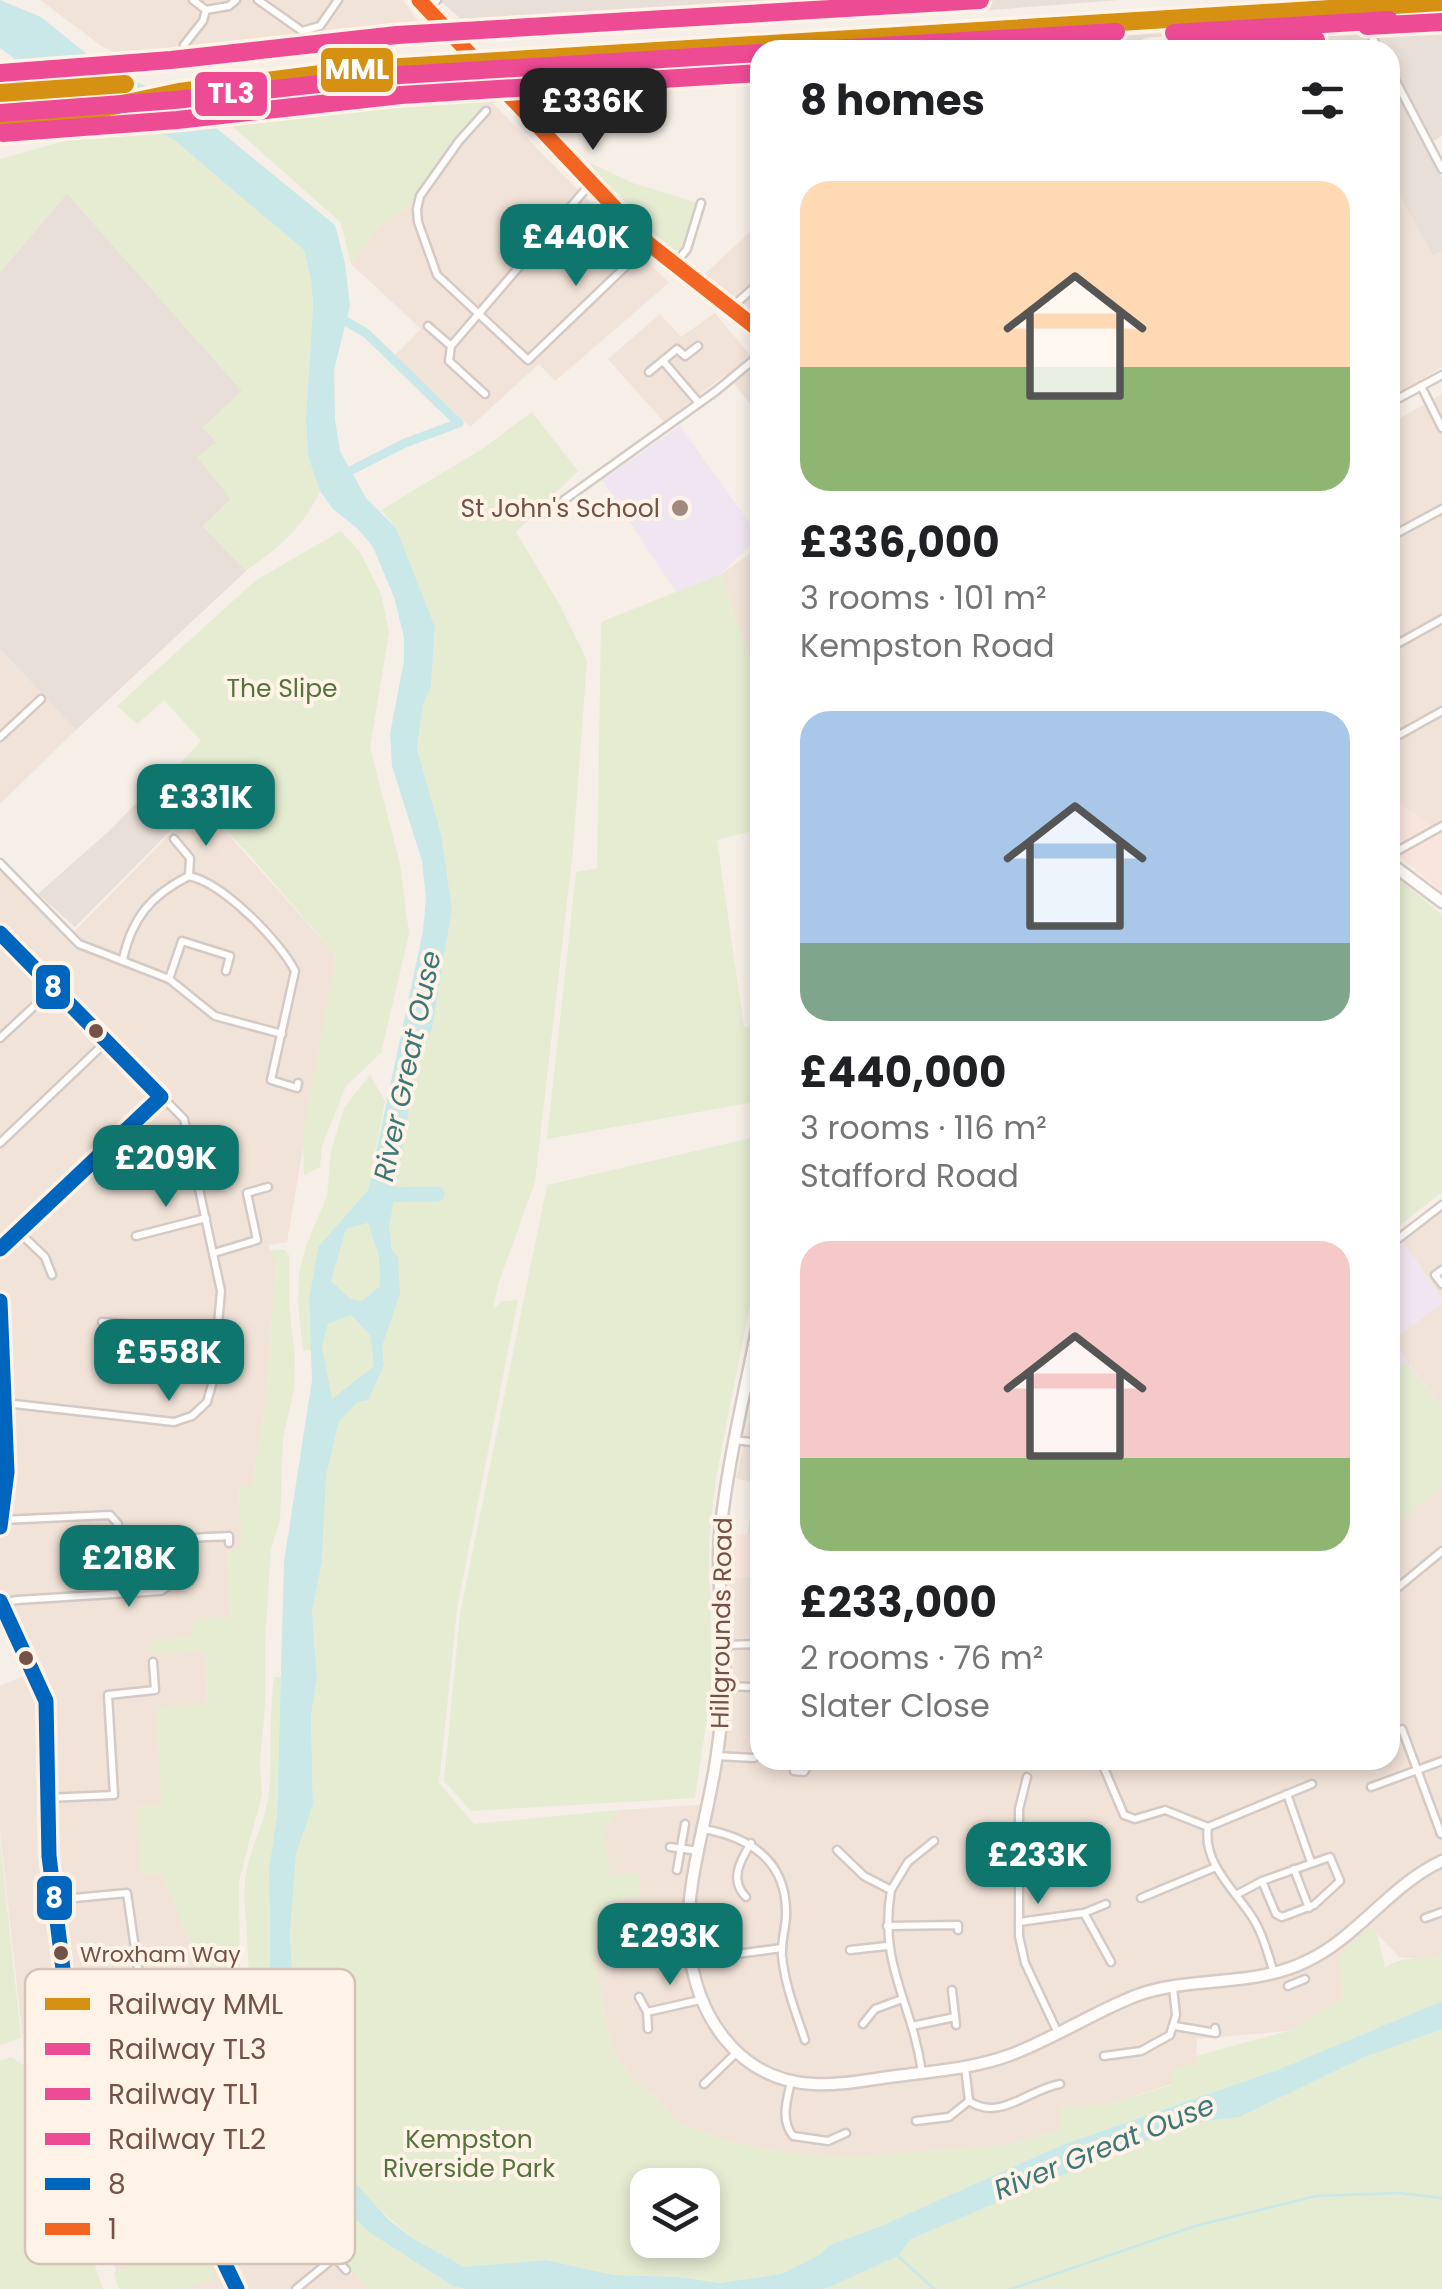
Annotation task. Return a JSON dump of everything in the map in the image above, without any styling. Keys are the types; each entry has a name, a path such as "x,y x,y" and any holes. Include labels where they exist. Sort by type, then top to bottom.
{"street":[{"path":"192,0 206,10 229,6 236,0"},
{"path":"258,0 302,31 320,26 338,0"},
{"path":"428,3 457,41 649,244 750,322"},
{"path":"184,45 203,21 206,10"},
{"path":"1168,40 1359,23 1374,40"},
{"path":"1400,89 1442,169"},
{"path":"486,110 420,196 417,209 437,276 528,360 649,244"},
{"path":"485,394 450,361 451,346 591,183"},
{"path":"674,266 687,249 701,203"},
{"path":"732,307 750,291"},
{"path":"428,326 451,346"},
{"path":"649,372 678,349 685,356 698,346"},
{"path":"663,361 699,402"},
{"path":"564,500 750,364"},
{"path":"1400,398 1442,375"},
{"path":"1421,386 1442,428"},
{"path":"1400,532 1442,509"},
{"path":"1400,642 1442,619"},
{"path":"0,737 40,700"},
{"path":"1400,734 1442,711"},
{"path":"1400,850 1442,826"},
{"path":"174,839 190,858 190,876"},
{"path":"0,863 79,944 168,979 216,1016 282,1034"},
{"path":"1400,870 1442,902"},
{"path":"123,959 129,930 162,890 190,876 217,885 291,963 295,981 271,1080 297,1088 298,1083"},
{"path":"0,933 184,1119 221,1291 213,1381 207,1402 192,1416 174,1422 5,1404"},
{"path":"168,979 182,941 230,956 226,971"},
{"path":"0,1038 55,987"},
{"path":"0,1142 107,1041"},
{"path":"0,1248 161,1097"},
{"path":"214,1253 257,1240 247,1194 268,1188"},
{"path":"1400,1237 1442,1204"},
{"path":"136,1236 206,1218"},
{"path":"20,1233 45,1257 51,1275"},
{"path":"1442,1270 1435,1275 1442,1284"},
{"path":"0,1301 7,1472 1,1524 110,1515 118,1524 124,1592"},
{"path":"102,1322 218,1332"},
{"name":"Hillgrounds Road","path":"750,1367 733,1440 720,1527 724,1686 717,1756 688,1918 691,1962 700,2000 736,2053 764,2072 791,2081 826,2084 922,2073 1008,2056 1129,1999 1173,1986 1290,1968 1328,1949 1382,1901 1442,1861"},
{"path":"746,1388 750,1389"},
{"path":"733,1440 750,1441"},
{"path":"63,1969 46,1798 46,1701 0,1602 161,1591 176,1581 176,1551 189,1538 232,1538"},
{"path":"1400,1586 1442,1551"},
{"path":"724,1644 750,1644"},
{"path":"46,1798 114,1795 108,1695 155,1690 153,1662"},
{"path":"724,1686 750,1687"},
{"path":"1402,1729 1431,1820 1441,1834"},
{"path":"717,1756 750,1758"},
{"path":"1371,1787 1442,1761"},
{"path":"794,1771 805,1770"},
{"path":"1105,1770 1124,1815 1135,1819 1166,1810 1208,1827 1312,1784"},
{"path":"1027,1777 1022,1793 1019,1922 1025,1964 1058,2033"},
{"path":"1012,1791 1022,1793"},
{"path":"1287,1794 1311,1862"},
{"path":"678,1870 685,1824"},
{"path":"1208,1827 1207,1841 1216,1867 1260,1931 1274,1973"},
{"path":"704,1829 751,1843 770,1862 782,1887 786,1980 805,2040"},
{"path":"922,2073 887,1946 886,1926 890,1890 908,1862 934,1841"},
{"path":"740,1895 739,1865 751,1843"},
{"path":"670,1847 700,1852"},
{"path":"837,1850 864,1876 890,1890"},
{"path":"1236,1895 1262,1881 1330,1857 1340,1881 1309,1908 1278,1917 1262,1881"},
{"path":"1140,1898 1216,1867"},
{"path":"1294,1869 1309,1908"},
{"path":"54,1900 127,1893 138,1969"},
{"path":"1019,1922 1084,1912 1106,1904"},
{"path":"1084,1912 1111,1962"},
{"path":"1425,1918 1441,1914"},
{"path":"886,1926 958,1925 958,1930"},
{"path":"850,1950 887,1946"},
{"path":"737,1954 782,1948"},
{"path":"1290,1968 1292,1984 1305,1979"},
{"path":"1108,2059 1141,2051 1170,2035 1175,2026 1173,1986"},
{"path":"912,2026 955,2021 952,1990"},
{"path":"639,1997 647,2012 648,2029"},
{"path":"863,2024 875,2009 902,1999"},
{"path":"647,2012 700,2000"},
{"path":"1175,2026 1218,2031"},
{"path":"709,2083 736,2053"},
{"path":"965,2066 969,2102"},
{"path":"791,2081 785,2114 793,2136 828,2141 846,2132"},
{"path":"969,2102 996,2109 1056,2087"},
{"path":"916,2122 927,2124 949,2117 969,2102"},
{"path":"224,2264 238,2289"},
{"path":"296,2289 326,2264"},
{"path":"341,2264 346,2270"}],"shaded area":[{"path":"40,0 403,0 419,23 396,37 132,62 100,45"},
{"path":"439,0 1120,0 887,18 484,39"},
{"path":"1442,11 1442,136 1426,146 1442,179 1442,251 1433,255 1400,197 1400,40 1071,40"},
{"path":"488,98 669,283 555,381 539,364 470,427 395,355 421,329 351,264 379,226 409,206 435,163"},
{"path":"67,193 243,392 203,427 216,442 231,499 203,526 246,571 76,730 0,649 0,272"},
{"path":"1400,196 1433,254 1442,251 1442,367 1400,392"},
{"path":"750,231 750,314 704,275"},
{"path":"715,313 750,355 750,404 726,374 664,422 608,359 660,314 681,337"},
{"path":"1442,394 1442,834 1400,803 1400,418"},
{"name":"St John's School","path":"680,426 750,523 750,545 721,574 676,592 602,480"},
{"path":"750,554 750,660 721,574"},
{"path":"0,649 76,730 1,803 0,802"},
{"path":"165,774 195,806 75,927 38,894"},
{"path":"200,803 336,955 287,1242 268,1245 276,1263 265,1409 252,1486 239,1487 242,1540 237,1550 227,1552 231,1617 194,1619 194,1636 152,1641 152,1655 205,1651 207,1704 162,1804 137,1807 141,1874 162,1873 194,1952 196,1969 25,1969 24,2050 0,1832 0,1686 25,1675 0,1623 0,863 70,936"},
{"path":"1400,803 1442,834 1442,892 1400,856"},
{"path":"1442,1211 1442,1298 1403,1242"},
{"path":"1403,1242 1442,1303 1400,1334"},
{"path":"1442,1303 1442,1406 1400,1352 1400,1334"},
{"path":"1400,1352 1442,1406 1442,1486 1400,1521"},
{"path":"750,1421 750,1482 736,1478"},
{"path":"1442,1486 1442,1954 1428,1960 1399,1957 1371,1927 1340,1954 1343,2000 1288,2031 1197,2039 1196,2065 1172,2084 1107,2104 1062,2107 1059,2130 1007,2145 845,2157 778,2152 724,2140 676,2121 619,2061 607,2028 594,1951 595,1934 610,1902 604,1829 619,1810 712,1804 734,1655 728,1579 750,1576 750,1770 1400,1770 1400,1521"},
{"path":"750,1533 750,1576 728,1579 729,1535"},
{"path":"114,2264 346,2264 368,2289 119,2289"}],"green space":[{"path":"464,72 488,98 435,163 409,206 379,226 351,264 341,223 204,101"},
{"path":"131,117 174,140 304,250 313,306 306,418 308,456 320,491 289,536 246,571 203,526 231,499 197,457 216,442 203,427 242,391 67,194 0,272 0,159"},
{"path":"588,162 633,183 698,203 683,248 672,252"},
{"name":"Kempston Riverside Park","path":"532,412 578,471 516,532 587,660 573,850 535,1182 493,1309 502,1301 518,1300 458,1603 439,1783 474,1824 619,1810 604,1829 610,1875 638,1872 641,1897 610,1902 595,1934 594,1951 607,2028 619,2061 676,2121 724,2140 778,2152 845,2157 1007,2145 1059,2130 1062,2107 1107,2104 1172,2085 1173,2067 1196,2065 1196,2056 1288,2031 1342,2000 1339,1954 1371,1926 1377,1933 1385,1968 1400,1960 1442,1954 1442,2001 1280,2069 1062,2145 830,2245 819,2255 781,2274 720,2283 614,2275 546,2260 464,2267 412,2238 355,2184 355,1969 292,1969 290,1933 296,1854 313,1805 311,1715 317,1677 312,1612 322,1562 326,1476 339,1421 384,1365 382,1346 393,1197 419,1048 432,1029 452,909 441,834 417,749 423,704 431,687 435,627 396,528 381,510 482,449"},
{"name":"The Slipe","path":"341,531 360,552 381,594 389,633 370,747 400,864 409,934 381,1053 346,1086 322,1146 320,1167 304,1175 303,1135 336,955 171,773 201,741 164,700 137,724 117,706 256,580"},
{"path":"721,574 750,660 750,832 717,840 744,1027 750,1026 750,1103 547,1139 576,872 597,868 601,622"},
{"path":"1400,879 1442,915 1442,1192 1400,1225"},
{"path":"370,1075 385,1101 368,1190 318,1247 309,1299 311,1350 303,1351 299,1273 327,1196 331,1151 344,1108"},
{"path":"750,1138 750,1304 716,1478 709,1539 712,1685 695,1798 471,1811 444,1781 460,1614 547,1185"},
{"path":"368,1223 379,1257 380,1286 362,1301 351,1299 331,1281 346,1229"},
{"path":"269,1250 285,1250 289,1255 295,1357 294,1390 283,1438 280,1521 271,1549 260,1761 262,1795 239,1881 240,1969 196,1969 194,1952 162,1873 140,1874 137,1807 162,1804 155,1707 207,1704 205,1651 151,1655 152,1640 194,1636 193,1619 231,1617 227,1552 237,1550 242,1540 239,1486 252,1486 265,1409 276,1264"},
{"path":"351,1315 370,1335 374,1366 331,1400 322,1345 328,1324"},
{"path":"1406,1362 1442,1407 1442,1486 1400,1521 1400,1367"},
{"path":"274,1677 281,1677 277,1816 269,1869 270,1969 249,1969 244,1886 268,1802"},
{"path":"0,1838 21,2038 0,2045"},
{"path":"1442,2029 1442,2289 825,2289 898,2256 911,2239 1017,2194 1165,2133 1206,2121 1241,2117 1360,2059"},
{"path":"11,2057 25,2066 25,2264 94,2264 103,2289 0,2289 0,2061"},
{"path":"355,2212 372,2234 463,2289 368,2289 346,2264 355,2264"},
{"path":"134,2264 210,2264 216,2278 183,2289 119,2289 114,2273"}],"water":[{"name":"River Great Ouse","path":"0,0 41,17 93,59 199,114 335,225 350,306 334,370 340,451 366,498 396,528 435,627 431,687 423,704 417,749 441,834 452,909 432,1029 419,1048 389,1228 392,1250 398,1258 400,1294 382,1346 384,1365 368,1400 357,1402 339,1421 326,1476 322,1562 312,1612 317,1677 311,1715 313,1805 296,1854 290,1933 292,1969 270,1969 269,1869 277,1816 284,1562 312,1380 309,1299 318,1247 368,1190 423,931 426,898 422,861 392,766 390,734 404,661 404,637 394,597 373,547 320,491 308,456 306,418 313,306 304,250 174,140 31,71 0,48","holes":["368,1223 379,1257 380,1286 362,1301 351,1299 331,1281 346,1229","351,1315 370,1335 374,1366 332,1399 322,1346 328,1324"]},
{"name":"River Great Ouse","path":"1442,2001 1442,2029 1360,2059 1240,2117 1206,2121 1165,2133 1017,2194 911,2239 898,2256 825,2289 463,2289 372,2234 355,2218 355,2183 388,2219 412,2238 464,2267 546,2260 614,2275 720,2283 781,2274 819,2255 830,2245 1062,2145 1280,2069"}],"waterway":[{"path":"340,318 366,333 459,423 405,443 340,476"},
{"name":"River Great Ouse","path":"381,1199 380,1195 437,1194"},
{"path":"1011,2289 1195,2226 1316,2196 1399,2193 1442,2198"},
{"path":"898,2256 934,2289"}],"rail line":[{"name":"TL1","path":"0,73 171,60 397,35 980,0"},
{"name":"MML","path":"833,40 1442,2"},
{"name":"TL3","path":"1174,33 1389,20"},
{"name":"TL3","path":"1367,26 1442,22"},
{"name":"TL3","path":"982,40 1116,32"},
{"name":"MML","path":"0,130 179,92 352,70 750,45"},
{"name":"TL3","path":"1,113 175,100 400,75 750,54"},
{"name":"TL2","path":"3,133 177,120 401,95 750,74"},
{"name":"MML","path":"0,93 125,84"}],"transit line":[{"name":"1","path":"419,0 649,244 750,323"},
{"name":"8","path":"0,933 161,1097 0,1249"},
{"name":"8","path":"0,1301 7,1472 0,1527"},
{"name":"8","path":"0,1601 46,1701 49,1856 63,1969"},
{"name":"8","path":"225,2264 237,2289"}],"place":[{"name":"St John's School","path":"680,508"},
{"name":"Wroxham Way","path":"61,1953"}]}
